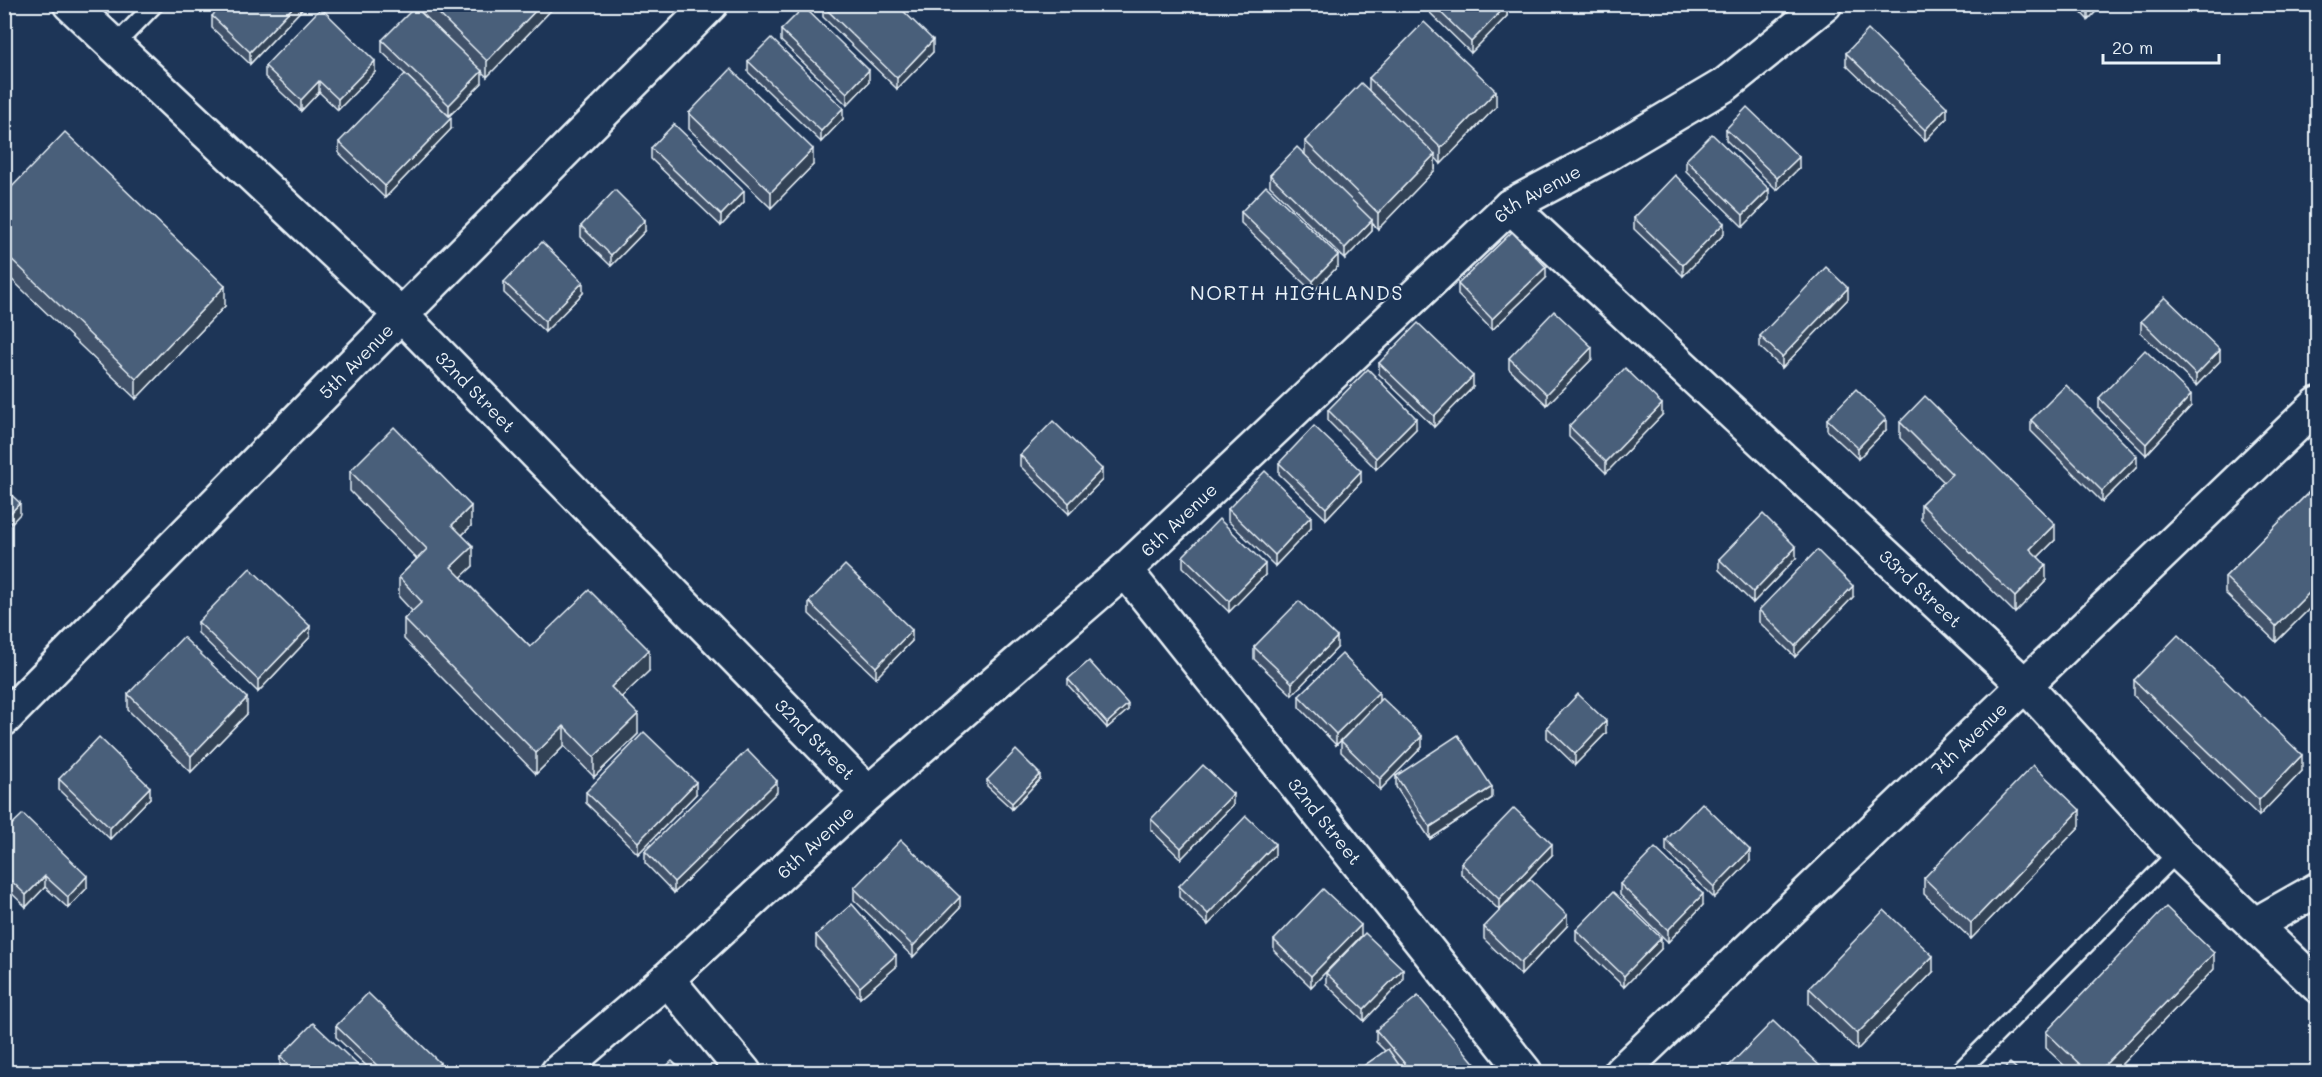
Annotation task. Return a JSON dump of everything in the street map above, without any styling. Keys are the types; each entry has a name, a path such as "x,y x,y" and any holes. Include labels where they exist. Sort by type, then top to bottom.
{"street":[{"name":"32nd Street","path":"70,4 401,315 868,793"},
{"name":"5th Avenue","path":"4,719 711,4"},
{"name":"6th Avenue","path":"558,1072 667,979 868,793 1125,570 1510,206 1606,155 1726,84 1825,4"},
{"name":"33rd Street","path":"1510,206 2026,686 2178,852 2256,924 2318,986"},
{"name":"7th Avenue","path":"1621,1072 2318,404"},
{"name":"32nd Street","path":"1125,570 1525,1072"},
{"path":"2256,924 2318,889"},
{"path":"667,979 744,1072"}],"lane":[{"path":"114,46 155,4"},
{"path":"1959,1072 2178,852"}],"building":[{"path":"224,4 296,4 250,52 212,16"},
{"path":"429,4 542,4 487,61"},
{"path":"824,4 896,4 933,40 897,78 823,6"},
{"path":"1432,4 1507,4 1507,5 1471,42"},
{"path":"415,7 482,71 449,105 382,40"},
{"path":"804,7 869,70 847,93 781,30"},
{"path":"321,8 375,61 338,99 319,81 301,100 265,66"},
{"path":"1424,22 1496,91 1441,148 1369,78"},
{"path":"1868,30 1947,107 1925,130 1846,53"},
{"path":"771,38 843,108 821,131 748,61"},
{"path":"731,69 813,149 771,192 689,113"},
{"path":"405,74 451,118 385,186 339,142"},
{"path":"1361,83 1435,154 1378,213 1305,141"},
{"path":"1747,107 1799,157 1777,178 1726,129"},
{"path":"674,124 744,191 721,215 651,148"},
{"path":"65,132 225,286 136,379 4,252 4,195"},
{"path":"1712,134 1769,189 1743,215 1686,160"},
{"path":"1297,147 1372,220 1345,248 1270,175"},
{"path":"1675,175 1724,223 1683,265 1634,218"},
{"path":"1266,186 1338,255 1313,281 1241,212"},
{"path":"615,190 645,220 611,255 581,226"},
{"path":"1512,232 1546,267 1492,319 1458,284"},
{"path":"542,242 583,282 545,321 504,282"},
{"path":"1826,267 1848,288 1782,357 1760,336"},
{"path":"2165,297 2220,350 2196,375 2141,321"},
{"path":"1554,311 1592,347 1547,394 1509,358"},
{"path":"1418,323 1473,376 1434,416 1379,363"},
{"path":"2145,350 2191,395 2146,444 2099,398"},
{"path":"1625,368 1662,404 1606,462 1569,426"},
{"path":"1368,369 1416,418 1376,458 1328,410"},
{"path":"2066,385 2137,456 2102,491 2031,420"},
{"path":"1856,389 1886,419 1858,448 1827,419"},
{"path":"1925,396 2055,524 2030,549 2046,565 2015,597 1921,504 1952,474 1900,422"},
{"path":"1053,421 1102,469 1069,503 1020,455"},
{"path":"1314,426 1361,471 1326,508 1279,463"},
{"path":"394,427 471,506 452,525 473,546 451,567 530,647 589,590 649,650 611,687 638,714 594,757 564,726 536,753 404,619 422,602 399,577 427,549 350,471"},
{"path":"1265,471 1311,516 1275,555 1228,509"},
{"path":"2318,483 2318,584 2276,626 2225,577"},
{"path":"4,488 20,503 4,520"},
{"path":"1763,514 1796,547 1753,592 1719,559"},
{"path":"1219,519 1265,564 1229,601 1183,556"},
{"path":"1817,550 1853,586 1795,646 1759,610"},
{"path":"845,565 912,630 876,667 809,602"},
{"path":"250,568 310,626 258,680 198,622"},
{"path":"1299,601 1337,637 1292,683 1254,647"},
{"path":"2178,635 2302,755 2259,800 2134,680"},
{"path":"183,637 247,698 191,756 128,694"},
{"path":"1342,654 1379,692 1336,734 1299,696"},
{"path":"1089,661 1128,704 1107,723 1068,679"},
{"path":"1578,694 1606,721 1575,754 1547,727"},
{"path":"1382,698 1422,736 1380,779 1341,741"},
{"path":"644,732 696,782 638,842 586,792"},
{"path":"1458,735 1492,787 1430,827 1396,776"},
{"path":"99,737 150,787 110,828 59,779"},
{"path":"747,750 777,781 674,882 645,851"},
{"path":"1016,750 1040,774 1012,803 987,780"},
{"path":"1203,765 1233,794 1181,848 1151,819"},
{"path":"2033,765 2080,810 1971,923 1924,878"},
{"path":"1702,803 1750,850 1714,887 1666,840"},
{"path":"1514,808 1552,844 1499,899 1461,863"},
{"path":"23,814 87,876 68,897 45,876 26,895 4,874 4,832"},
{"path":"1246,816 1275,844 1208,914 1179,886"},
{"path":"901,840 960,897 913,946 854,888"},
{"path":"1655,848 1703,894 1668,930 1620,884"},
{"path":"1530,879 1567,915 1521,963 1484,927"},
{"path":"1323,889 1361,925 1311,976 1274,940"},
{"path":"1613,892 1661,938 1624,976 1576,930"},
{"path":"852,904 896,955 860,987 816,935"},
{"path":"2166,907 2214,953 2098,1072 2088,1072 2046,1032"},
{"path":"1884,910 1933,956 1857,1034 1809,988"},
{"path":"1365,933 1403,969 1364,1009 1326,973"},
{"path":"368,993 440,1063 430,1072 384,1072 336,1026"},
{"path":"1418,996 1482,1072 1412,1072 1376,1030"},
{"path":"1773,1021 1821,1067 1816,1072 1723,1072"},
{"path":"313,1023 365,1072 297,1072 280,1057"},
{"path":"1388,1049 1404,1072 1355,1072"},
{"path":"672,1061 684,1072 660,1072"},
{"path":"2010,1063 2020,1072 2000,1072"},
{"path":"274,1067 279,1072 269,1072"}],"district":[{"name":"NORTH HIGHLANDS","path":"1297,292"}]}
